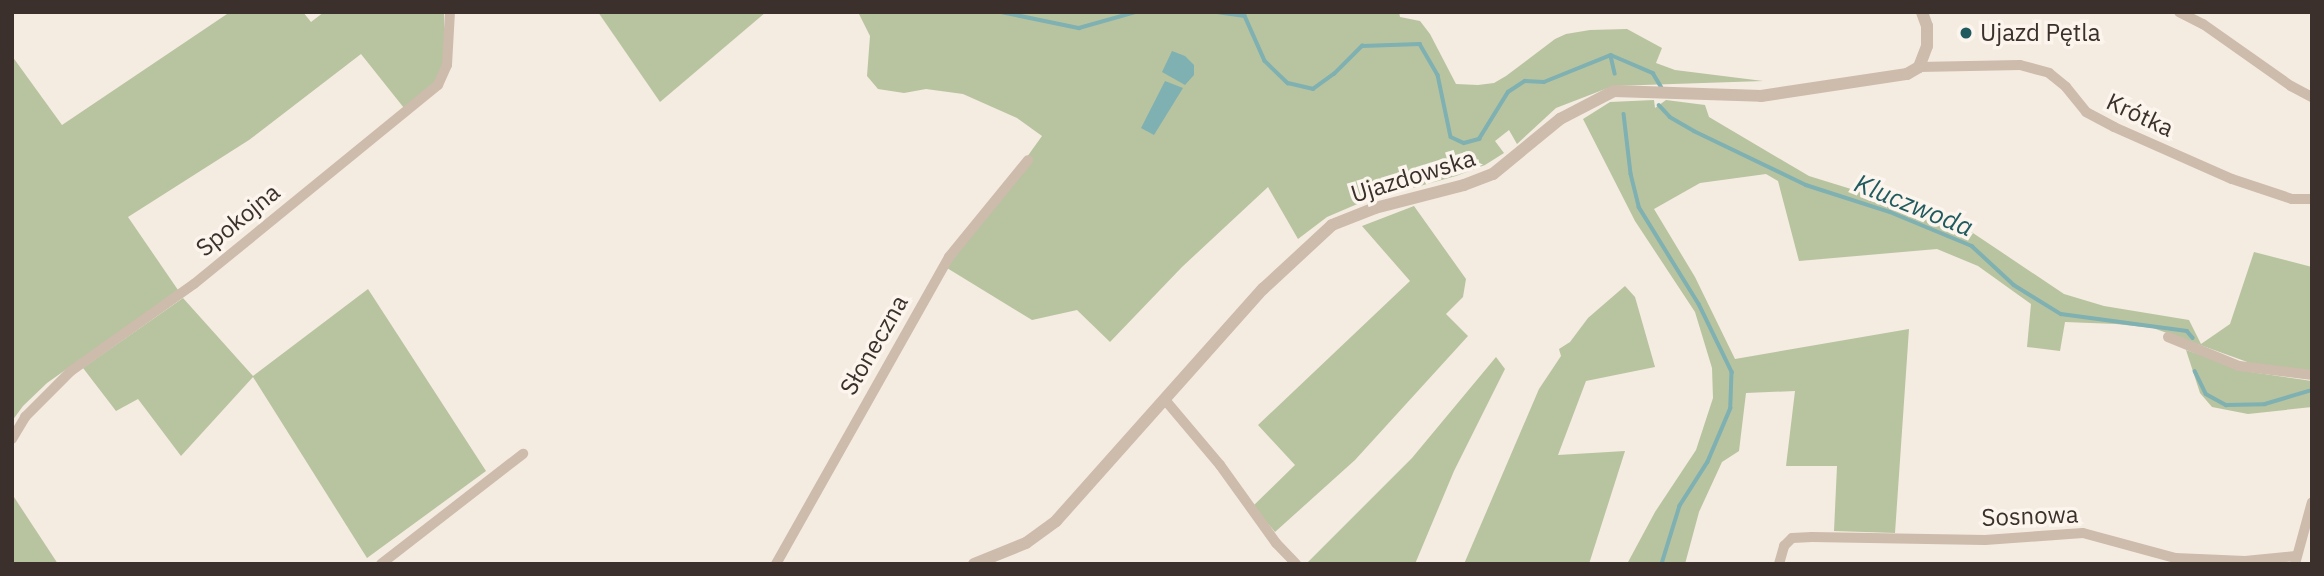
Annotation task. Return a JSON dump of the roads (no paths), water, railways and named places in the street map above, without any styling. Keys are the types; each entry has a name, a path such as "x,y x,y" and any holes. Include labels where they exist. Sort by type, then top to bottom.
{"street":[{"name":"Spokojna","path":"12,439 25,417 71,371 194,284 438,85 447,65 450,12"},
{"path":"1919,67 1927,46 1927,26 1922,12"},
{"path":"2179,12 2203,24 2291,86 2312,97"},
{"name":"Krótka","path":"1919,67 2020,65 2049,73 2066,86 2086,112 2114,127 2232,179 2292,199 2312,199"},
{"name":"Ujazdowska","path":"974,564 1026,542 1056,521 1166,401 1263,289 1332,225 1375,208 1470,183 1493,174 1560,119 1593,100 1624,90 1761,96 1907,74 1919,67"},
{"name":"Słoneczna","path":"776,564 949,257 1028,160"},
{"path":"2168,337 2239,366 2312,375"},
{"path":"1166,401 1220,465 1276,543 1296,564"},
{"path":"381,564 523,454"},
{"path":"2296,560 2312,502"},
{"name":"Sosnowa","path":"1779,564 1784,546 1792,538 1985,540 2082,533 2175,558 2296,560"}],"water":[{"path":"1172,51 1185,56 1194,65 1194,75 1185,85 1162,72"},
{"path":"1165,81 1183,88 1154,135 1141,128"}],"waterway":[{"name":"Kluczwoda","path":"1001,12 1079,28 1136,12"},
{"name":"Kluczwoda","path":"1217,12 1245,16 1265,61 1288,83 1313,89 1334,74 1362,46 1420,44 1438,75 1451,137 1464,143 1479,139 1508,92 1525,81 1544,82 1611,55 1653,73 1662,88"},
{"path":"1611,56 1615,74"},
{"name":"Kluczwoda","path":"1659,105 1670,117 1694,131 1806,185 1890,212 1972,246 2014,285 2061,314 2187,331 2193,338"},
{"path":"1624,114 1631,174 1639,207 1699,304 1732,372 1731,408 1708,462 1680,506 1662,564"},
{"name":"Kluczwoda","path":"2195,371 2206,394 2226,405 2265,404 2312,390"}],"place":[{"name":"Ujazd Pętla","path":"1966,33"}]}
